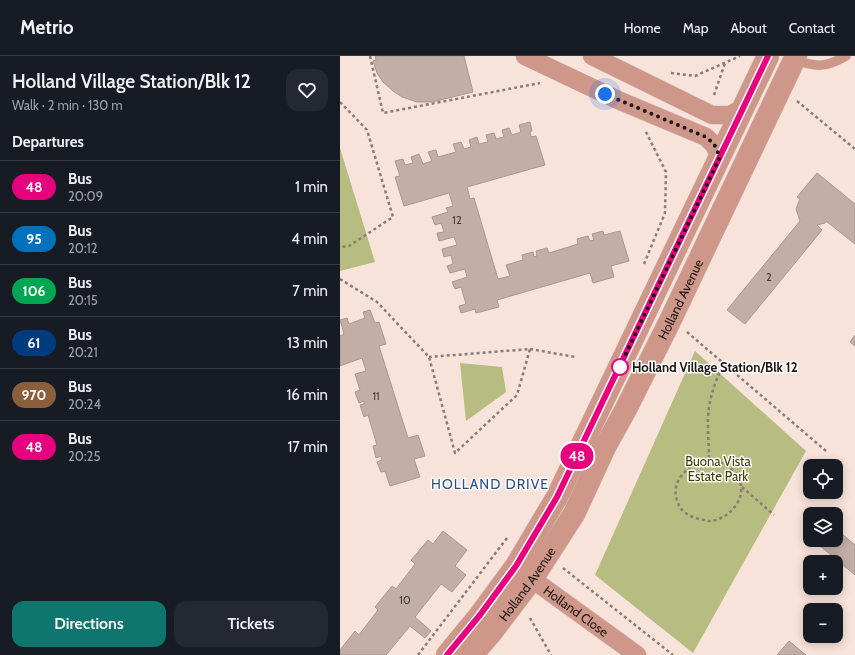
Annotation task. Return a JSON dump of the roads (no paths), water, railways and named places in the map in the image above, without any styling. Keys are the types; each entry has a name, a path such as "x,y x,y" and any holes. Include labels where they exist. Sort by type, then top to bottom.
{"street":[{"path":"525,56 618,100 706,137 714,144 720,157"},
{"path":"592,56 712,115 730,115 742,108"},
{"name":"Holland Avenue","path":"472,655 491,633 524,573 557,497 768,56"},
{"name":"Holland Avenue","path":"447,655 480,615 524,573 574,514 605,447 626,409 669,323 795,58"},
{"name":"Holland Close","path":"524,573 637,655"}],"lane":[{"path":"795,58 812,66 826,65 846,56"}],"place":[{"name":"Holland Village Station/Blk 12","path":"620,367"}],"district":[{"name":"HOLLAND DRIVE","path":"490,484"}],"park label":[{"name":"Buona Vista Estate Park","path":"718,468"}]}
